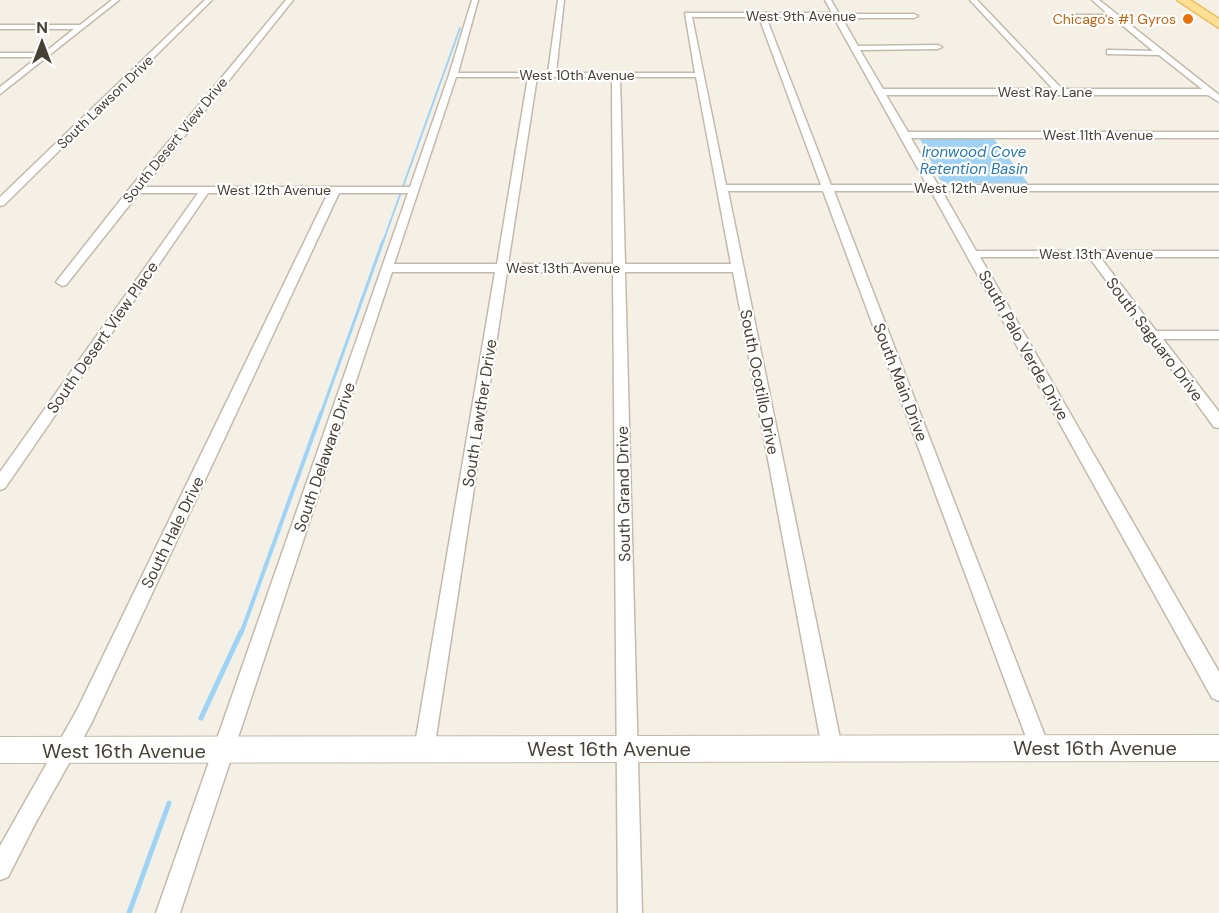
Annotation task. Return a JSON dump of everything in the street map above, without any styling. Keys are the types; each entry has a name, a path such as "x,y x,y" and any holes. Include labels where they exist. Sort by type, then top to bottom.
{"main road":[{"path":"1183,0 1219,24"}],"street":[{"path":"0,91 116,0"},
{"name":"South Lawson Drive","path":"0,203 209,0"},
{"name":"South Desert View Drive","path":"62,282 134,190 290,0"},
{"name":"South Delaware Drive","path":"168,913 388,268 405,190 453,75 474,0"},
{"path":"552,75 561,0"},
{"name":"South Palo Verde Drive","path":"828,0 1219,691"},
{"path":"973,0 1060,92"},
{"path":"1095,0 1219,99"},
{"name":"West 9th Avenue","path":"688,15 914,16"},
{"name":"South Ocotillo Drive","path":"688,15 832,748"},
{"name":"South Main Drive","path":"762,16 1040,749"},
{"path":"1072,17 1116,17"},
{"path":"0,27 82,27"},
{"path":"855,48 938,47"},
{"path":"1110,52 1160,53"},
{"path":"0,55 47,55"},
{"name":"West 10th Avenue","path":"453,75 700,75"},
{"name":"South Lawther Drive","path":"424,750 533,75"},
{"name":"South Grand Drive","path":"616,75 630,913"},
{"name":"West Ray Lane","path":"880,92 1209,92"},
{"name":"West 11th Avenue","path":"904,135 1219,135"},
{"name":"West 12th Avenue","path":"722,188 1219,188"},
{"name":"West 12th Avenue","path":"134,190 405,190"},
{"name":"South Desert View Place","path":"0,484 205,190"},
{"name":"South Hale Drive","path":"0,869 89,706 335,190"},
{"name":"West 13th Avenue","path":"972,254 1219,254"},
{"name":"South Saguaro Drive","path":"1092,254 1219,423"},
{"name":"West 13th Avenue","path":"388,268 738,268"},
{"path":"1153,335 1219,334"},
{"name":"West 16th Avenue","path":"0,750 1219,748"}],"water":[{"name":"Ironwood Cove Retention Basin","path":"920,139 994,139 1028,183 947,183 940,180"}],"waterway":[{"path":"383,242 460,28"},
{"path":"321,414 383,241"},
{"path":"241,634 321,413"},
{"path":"201,718 241,632"},
{"path":"129,913 169,803"}],"place":[{"name":"Chicago's #1 Gyros","path":"1188,19"}]}
